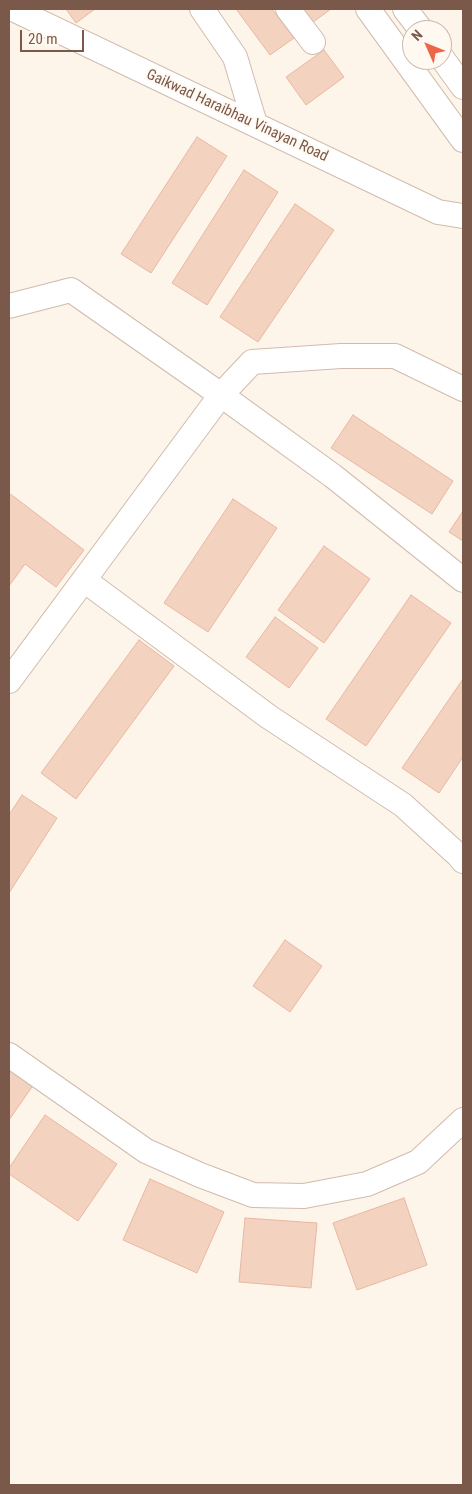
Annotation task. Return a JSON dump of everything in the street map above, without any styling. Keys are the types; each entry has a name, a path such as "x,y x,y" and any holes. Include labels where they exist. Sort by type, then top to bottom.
{"street":[{"name":"Gaikwad Haraibhau Vinayan Road","path":"13,9 438,212 463,216"},
{"path":"202,9 235,57 255,124"},
{"path":"288,9 313,42"},
{"path":"368,9 463,140"},
{"path":"405,9 413,20"},
{"path":"451,70 463,87"},
{"path":"9,306 70,290 333,476 463,580"},
{"path":"9,681 221,395 252,362 341,356 395,356 463,389"},
{"path":"84,580 269,717 403,805 463,861"},
{"path":"9,1055 146,1151 200,1176 253,1195 304,1196 367,1184 418,1162 463,1120"}],"building":[{"path":"66,9 95,9 76,23"},
{"path":"236,9 272,9 294,38 270,55"},
{"path":"297,9 331,9 309,25"},
{"path":"324,50 344,77 306,105 286,77"},
{"path":"197,137 227,156 151,273 121,254"},
{"path":"244,170 278,192 207,305 172,283"},
{"path":"295,204 334,230 258,342 220,317"},
{"path":"353,415 453,481 432,514 331,448"},
{"path":"9,493 84,550 56,587 25,564 9,586"},
{"path":"233,499 277,528 208,632 164,603"},
{"path":"463,511 463,541 449,532"},
{"path":"324,546 370,579 324,643 278,610"},
{"path":"411,595 451,623 366,746 326,719"},
{"path":"275,617 318,648 289,688 246,657"},
{"path":"139,640 174,666 76,799 41,773"},
{"path":"463,679 463,757 439,793 402,768"},
{"path":"22,795 57,818 9,893 9,815"},
{"path":"285,940 322,966 290,1012 253,986"},
{"path":"9,1066 34,1084 9,1120"},
{"path":"45,1115 117,1164 78,1221 9,1174 9,1168"},
{"path":"150,1179 224,1212 197,1273 123,1240"},
{"path":"404,1198 427,1265 357,1290 333,1223"},
{"path":"245,1218 317,1223 311,1288 239,1282"}]}
